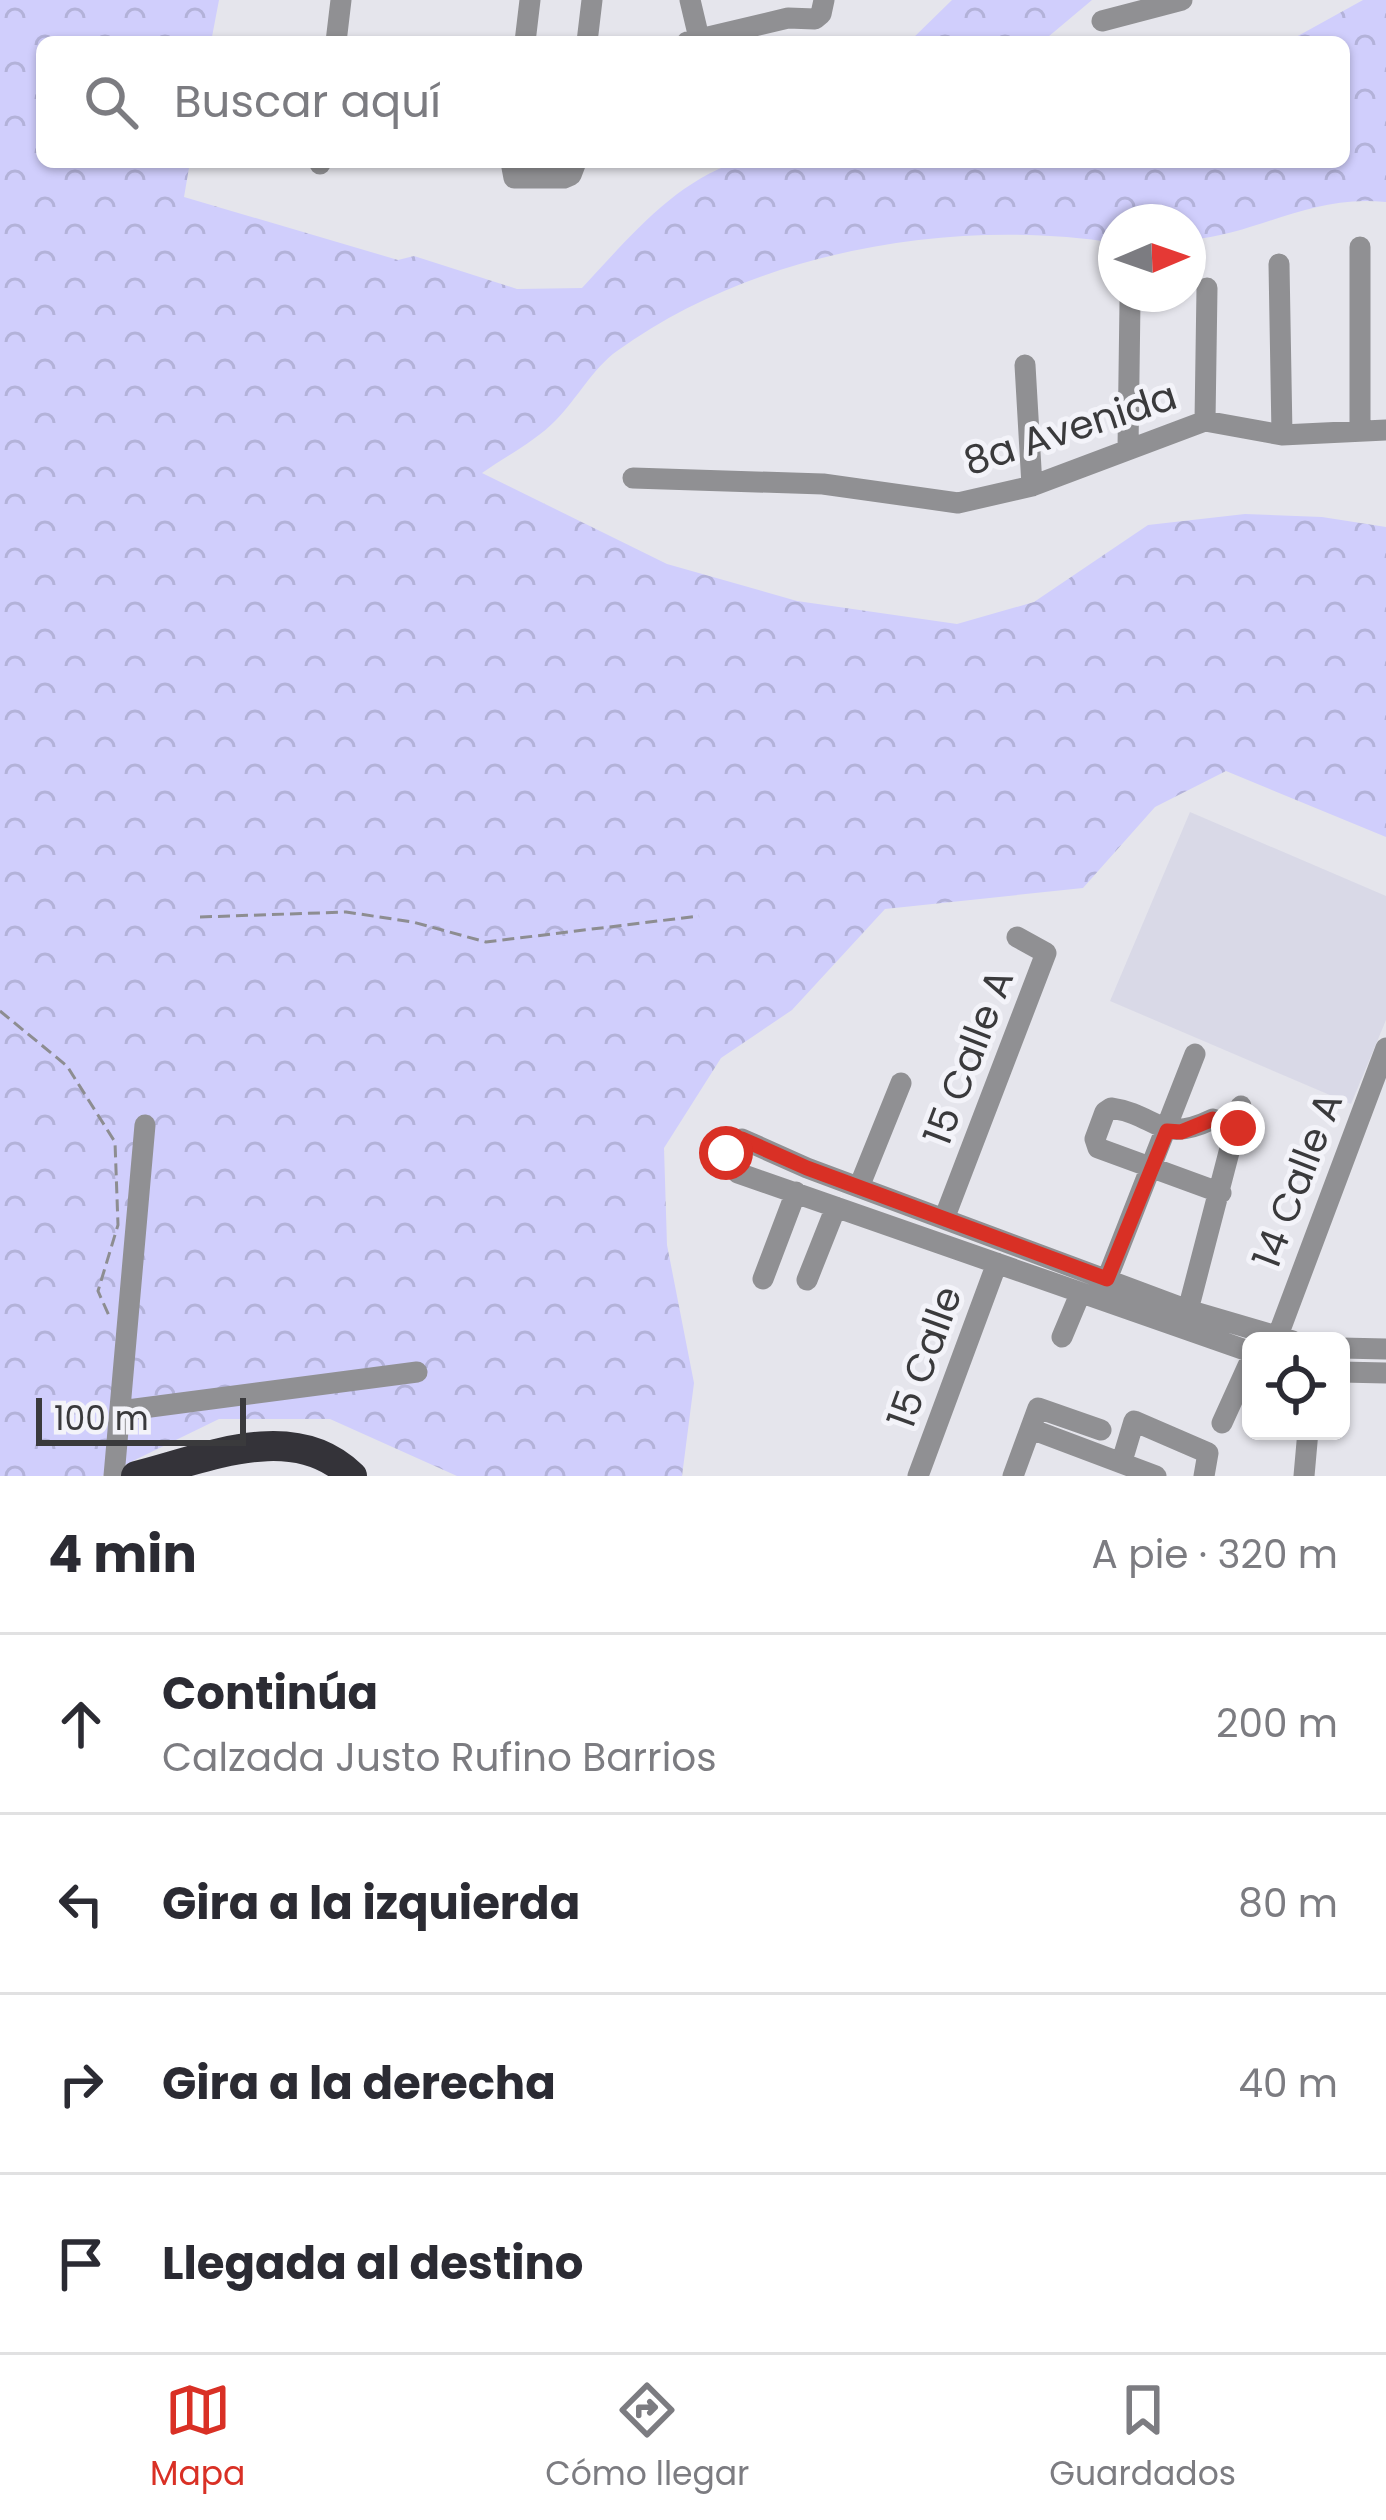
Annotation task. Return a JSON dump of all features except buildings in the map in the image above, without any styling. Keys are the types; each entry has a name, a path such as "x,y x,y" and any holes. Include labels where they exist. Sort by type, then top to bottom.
{"highway":[{"path":"136,1476 268,1444 326,1455 352,1476"}],"street":[{"path":"337,36 341,0"},
{"path":"526,36 530,0"},
{"path":"588,36 592,0"},
{"path":"690,0 693,36"},
{"path":"1102,21 1182,0"},
{"path":"710,36 778,20 815,19 824,4"},
{"path":"512,168 514,178 564,178 574,168"},
{"path":"1360,247 1360,431"},
{"path":"1279,264 1282,435"},
{"path":"1205,421 1207,288"},
{"path":"1128,448 1130,312"},
{"path":"1025,365 1032,486"},
{"name":"8a Avenida","path":"633,478 823,484 958,503 1032,486 1205,421 1282,435 1386,430"},
{"name":"15 Calle A","path":"944,1219 1046,952 1017,937"},
{"name":"14 Calle A","path":"1288,1332 1386,1048"},
{"path":"1107,1279 1195,1054"},
{"path":"859,1186 901,1084"},
{"path":"1188,1310 1221,1193 1239,1117 1213,1119 1181,1132 1167,1131 1119,1109 1105,1112 1094,1144 1221,1193"},
{"path":"114,1476 145,1125"},
{"path":"1242,1352 1143,1304 1107,1279 742,1139 730,1142 726,1153 730,1168 880,1223 1080,1294 1143,1304 1188,1310 1259,1332"},
{"path":"763,1279 796,1192"},
{"path":"880,1223 889,1198"},
{"path":"807,1280 836,1207"},
{"name":"15 Calle","path":"918,1476 997,1263"},
{"path":"1062,1337 1080,1294"},
{"path":"1350,1348 1386,1349"},
{"path":"120,1411 417,1372"},
{"path":"1350,1372 1386,1373"},
{"path":"1222,1423 1242,1377"},
{"path":"1013,1476 1038,1408 1101,1430"},
{"path":"1122,1461 1134,1421 1208,1454 1204,1476"},
{"path":"1031,1429 1156,1476"},
{"path":"1304,1476 1307,1440"}],"path":[{"path":"200,917 346,912 412,922 486,942 700,916"},
{"path":"0,1011 67,1066 115,1142 118,1226 98,1291 112,1323"}],"shaded area":[{"path":"1190,812 1386,896 1386,1020 1351,1104 1110,1001"}],"green space":[{"path":"0,0 219,0 212,36 36,36 36,168 189,168 184,197 398,260 414,256 517,289 582,288 671,199 722,168 1350,168 1350,36 1298,36 1363,0 1386,0 1386,202 1333,204 1206,237 1206,204 1098,204 1098,241 988,235 922,240 792,266 671,317 617,351 548,428 482,473 667,564 797,601 957,624 1034,602 1148,525 1245,514 1322,517 1386,527 1386,837 1226,771 1155,807 1083,888 885,909 792,1010 721,1058 664,1148 667,1245 694,1383 682,1476 457,1476 330,1419 219,1419 102,1476 0,1476"},
{"path":"952,0 1092,0 1049,36 915,36"}],"route":[{"path":"726,1153 730,1142 742,1139 807,1168 1107,1279 1167,1131 1181,1132 1213,1119 1238,1128"}]}
